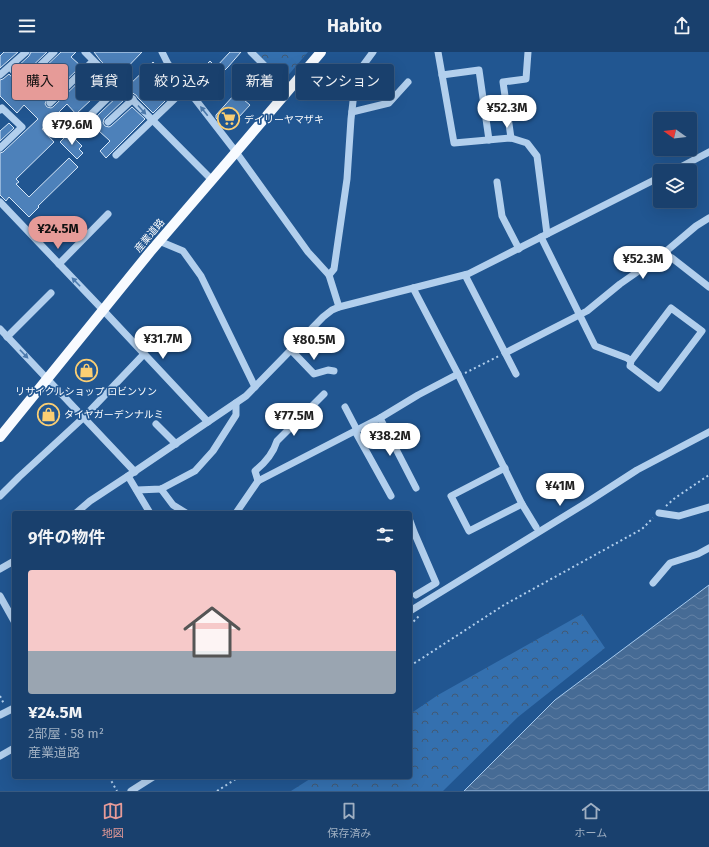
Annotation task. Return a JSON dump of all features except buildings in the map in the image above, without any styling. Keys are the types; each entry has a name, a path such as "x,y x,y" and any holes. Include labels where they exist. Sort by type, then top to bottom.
{"main road":[{"name":"産業道路","path":"288,90 321,52"},
{"name":"産業道路","path":"0,437 159,241 279,100"}],"street":[{"path":"0,75 26,52"},
{"path":"10,67 23,82 54,52"},
{"path":"85,52 96,64"},
{"path":"162,52 168,64"},
{"path":"251,52 263,64"},
{"path":"329,275 334,269 347,179 356,75 373,52"},
{"path":"438,52 454,143 511,138 527,143 537,156 544,235 579,314 595,346 627,358 631,361"},
{"path":"511,138 502,82 526,79 528,52"},
{"path":"50,103 93,61"},
{"path":"442,75 479,70 489,140"},
{"path":"352,112 389,104 408,82"},
{"path":"108,122 133,99 151,120 212,180"},
{"path":"82,123 106,100"},
{"path":"116,155 173,100"},
{"path":"195,100 236,152 308,252 329,275 339,307"},
{"path":"0,110 2,108 22,127 0,148"},
{"path":"686,164 709,152"},
{"path":"78,511 90,501 246,396 323,317 332,310 465,275 653,180"},
{"path":"497,182 502,216 519,249"},
{"path":"0,202 208,422"},
{"path":"59,264 108,214"},
{"path":"506,353 587,311 620,284 663,254 696,226 709,218"},
{"path":"159,241 183,251 201,276 255,387"},
{"path":"663,254 672,258 709,287"},
{"path":"465,275 516,374"},
{"path":"413,288 522,504 536,528"},
{"path":"7,337 51,292"},
{"path":"671,308 702,331 659,388 630,366 631,361 671,308"},
{"path":"0,329 135,472"},
{"path":"291,350 314,374 328,370 334,371"},
{"path":"0,496 83,418 144,354"},
{"path":"237,511 258,481 380,418 418,395 458,375"},
{"path":"258,481 255,471 264,464 274,450 277,441 324,394"},
{"path":"137,490 161,489 195,471 213,451 236,415 236,403"},
{"path":"345,407 391,496"},
{"path":"380,418 416,488"},
{"path":"156,424 176,444"},
{"path":"412,610 637,470 709,432"},
{"path":"505,468 452,496 469,531 522,504"},
{"path":"128,476 149,511"},
{"path":"161,489 173,505 183,511"},
{"path":"659,513 679,516 709,507"},
{"path":"412,526 436,583 413,594"},
{"path":"653,583 670,563 698,554 709,548"},
{"path":"0,569 12,562"},
{"path":"413,594 420,597 423,603"},
{"path":"0,596 12,617"},
{"path":"0,715 12,709"},
{"path":"0,756 12,749"},
{"path":"131,791 150,779"}],"path":[{"path":"458,375 506,353"},
{"path":"412,665 504,605 642,528 675,498 709,475"},
{"path":"110,779 117,791"},
{"path":"217,791 236,779"}],"green space":[{"path":"255,52 308,52 298,64 296,64 288,75 288,64 263,64"},
{"path":"582,614 605,648 518,717 443,791 291,791 310,779 412,779 412,713 438,695"}],"water":[{"path":"709,585 709,791 464,791 555,700"}],"place":[{"name":"デイリーヤマザキ","path":"229,119"},
{"name":"リサイクルショップ ロビンソン","path":"86,371"},
{"name":"タイヤガーデンナルミ","path":"49,414"}]}
